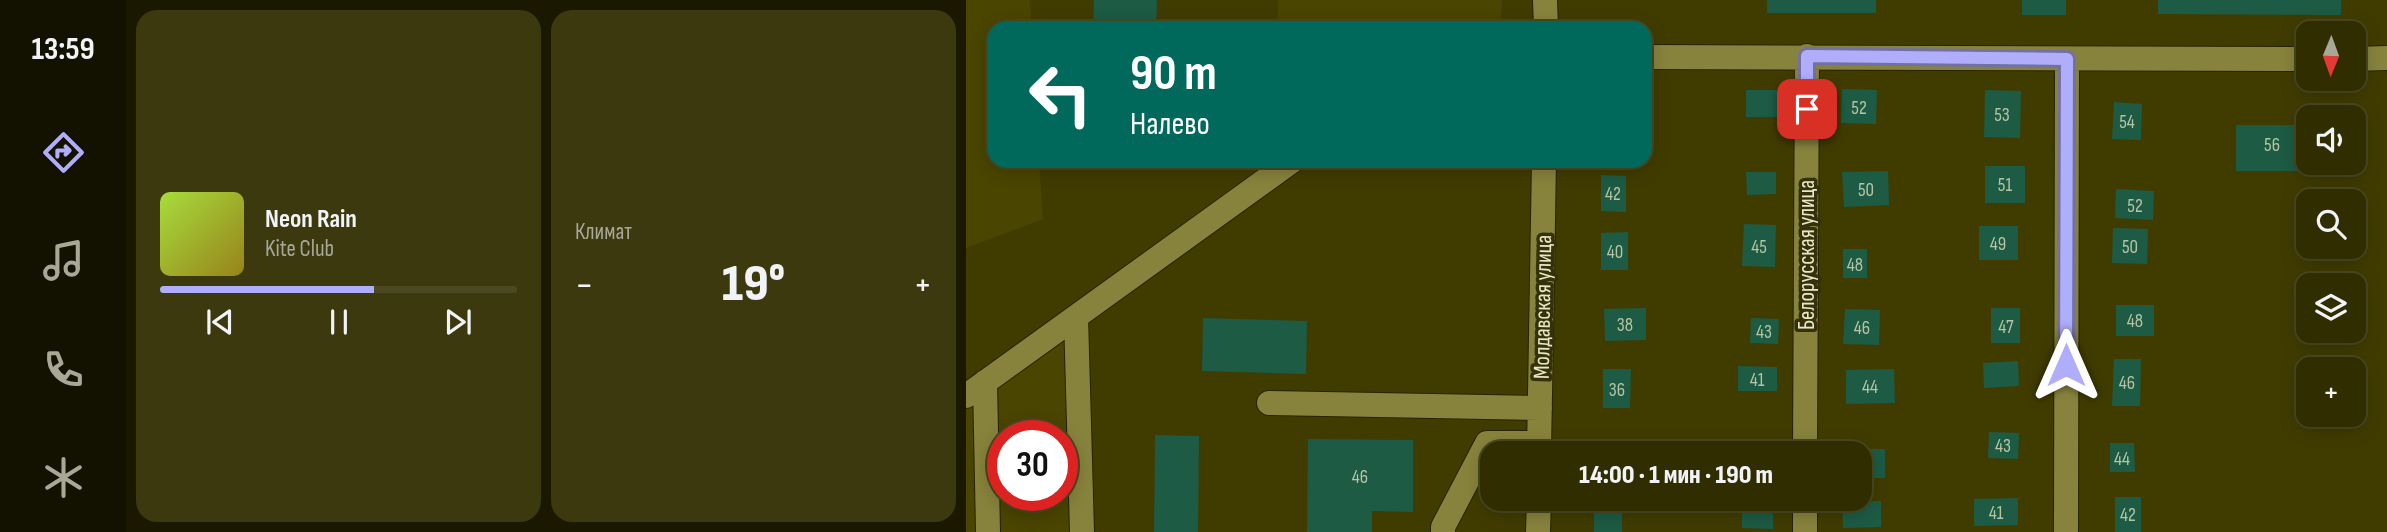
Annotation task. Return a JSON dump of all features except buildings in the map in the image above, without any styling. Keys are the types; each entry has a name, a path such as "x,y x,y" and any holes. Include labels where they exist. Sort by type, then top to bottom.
{"street":[{"path":"1545,0 1545,21"},
{"name":"Белорусская улица","path":"1805,441 1807,56"},
{"path":"1652,57 2296,59"},
{"path":"2366,58 2387,58"},
{"path":"2066,532 2067,59"},
{"path":"988,532 976,389 1282,168"},
{"name":"Молдавская улица","path":"1539,441 1544,168"},
{"path":"1076,317 1082,532"},
{"path":"1269,403 1540,408"},
{"path":"1443,532 1443,527 1480,456"},
{"path":"1538,532 1539,511"},
{"path":"1805,511 1805,532"}],"shaded area":[{"path":"966,0 1030,0 1032,21 987,21 987,168 1039,168 1043,219 966,248"},
{"path":"1278,0 1502,0 1501,21 1277,21"},
{"path":"1067,334 1069,420 987,420 987,511 1071,511 1071,532 966,532 966,409"}],"route":[{"path":"1807,109 1807,56 2067,59 2066,365"}]}
